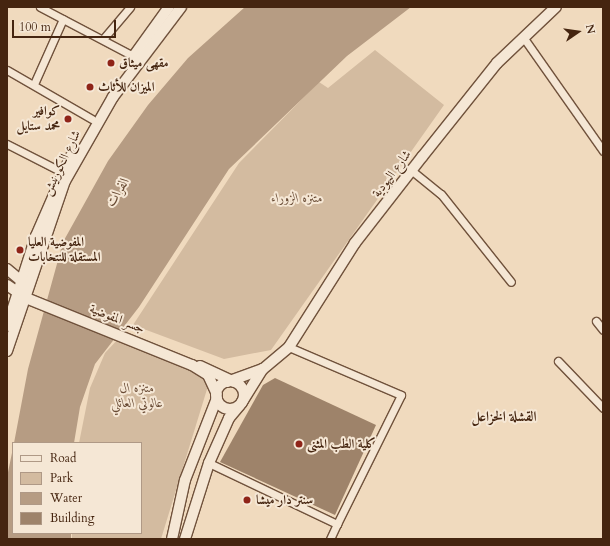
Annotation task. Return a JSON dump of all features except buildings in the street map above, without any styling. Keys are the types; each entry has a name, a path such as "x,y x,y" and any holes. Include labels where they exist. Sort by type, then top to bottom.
{"street":[{"path":"40,7 133,56"},
{"path":"103,39 130,7"},
{"name":"شارع اليهودية","path":"264,369 289,347 355,243 411,170 497,63 556,7"},
{"name":"شارع الكورنيش","path":"25,284 62,172 92,119 133,56 175,8"},
{"name":"شارع الكورنيش","path":"7,326 21,295 56,203 80,154 131,69 175,8"},
{"path":"34,84 63,19"},
{"path":"523,37 603,150"},
{"path":"7,70 34,84 92,119"},
{"path":"7,144 62,172"},
{"path":"411,170 441,194 511,282"},
{"path":"7,269 25,284 41,302"},
{"path":"7,285 21,295"},
{"name":"شارع الكورنيش","path":"7,351 21,295"},
{"name":"جسر المفوضية","path":"21,295 188,363"},
{"path":"596,321 603,330"},
{"path":"289,347 401,395 330,539"},
{"path":"558,361 603,408"},
{"path":"188,363 211,369 232,382 244,393 241,404"},
{"path":"188,363 208,376 217,396 226,408 241,404"},
{"path":"173,535 185,480 217,396 232,382 264,369"},
{"path":"185,539 209,463 229,418 241,404 264,369"},
{"path":"209,463 338,524"}],"green space":[{"name":"متنزه الزوراء","path":"375,50 444,105 271,350 224,359 133,325 239,163 319,82 328,88"},
{"name":"متنزه ال عالوتي العائلي","path":"119,338 197,369 208,386 161,539 72,539 72,534 142,534 142,442 79,442 90,388 105,353"}],"water":[{"name":"الفرات","path":"245,7 411,7 347,56 229,169 139,307 95,364 80,407 74,442 14,442 28,369 63,242 108,161 148,105 188,58"},
{"path":"12,453 12,534 71,534 71,539 7,539 7,477"}],"place":[{"name":"مقهى ميثاق","path":"111,63"},
{"name":"الميزان للأثاث","path":"90,87"},
{"name":"كوافير محمد ستايل","path":"68,119"},
{"name":"المفوضية العليا المستقلة للنتخابات","path":"20,250"},
{"name":"كلية الطب المثنى","path":"299,444"},
{"name":"سنتر دار ميشا","path":"247,500"}],"district":[{"name":"القشلة الخزاعل","path":"504,417"}]}
